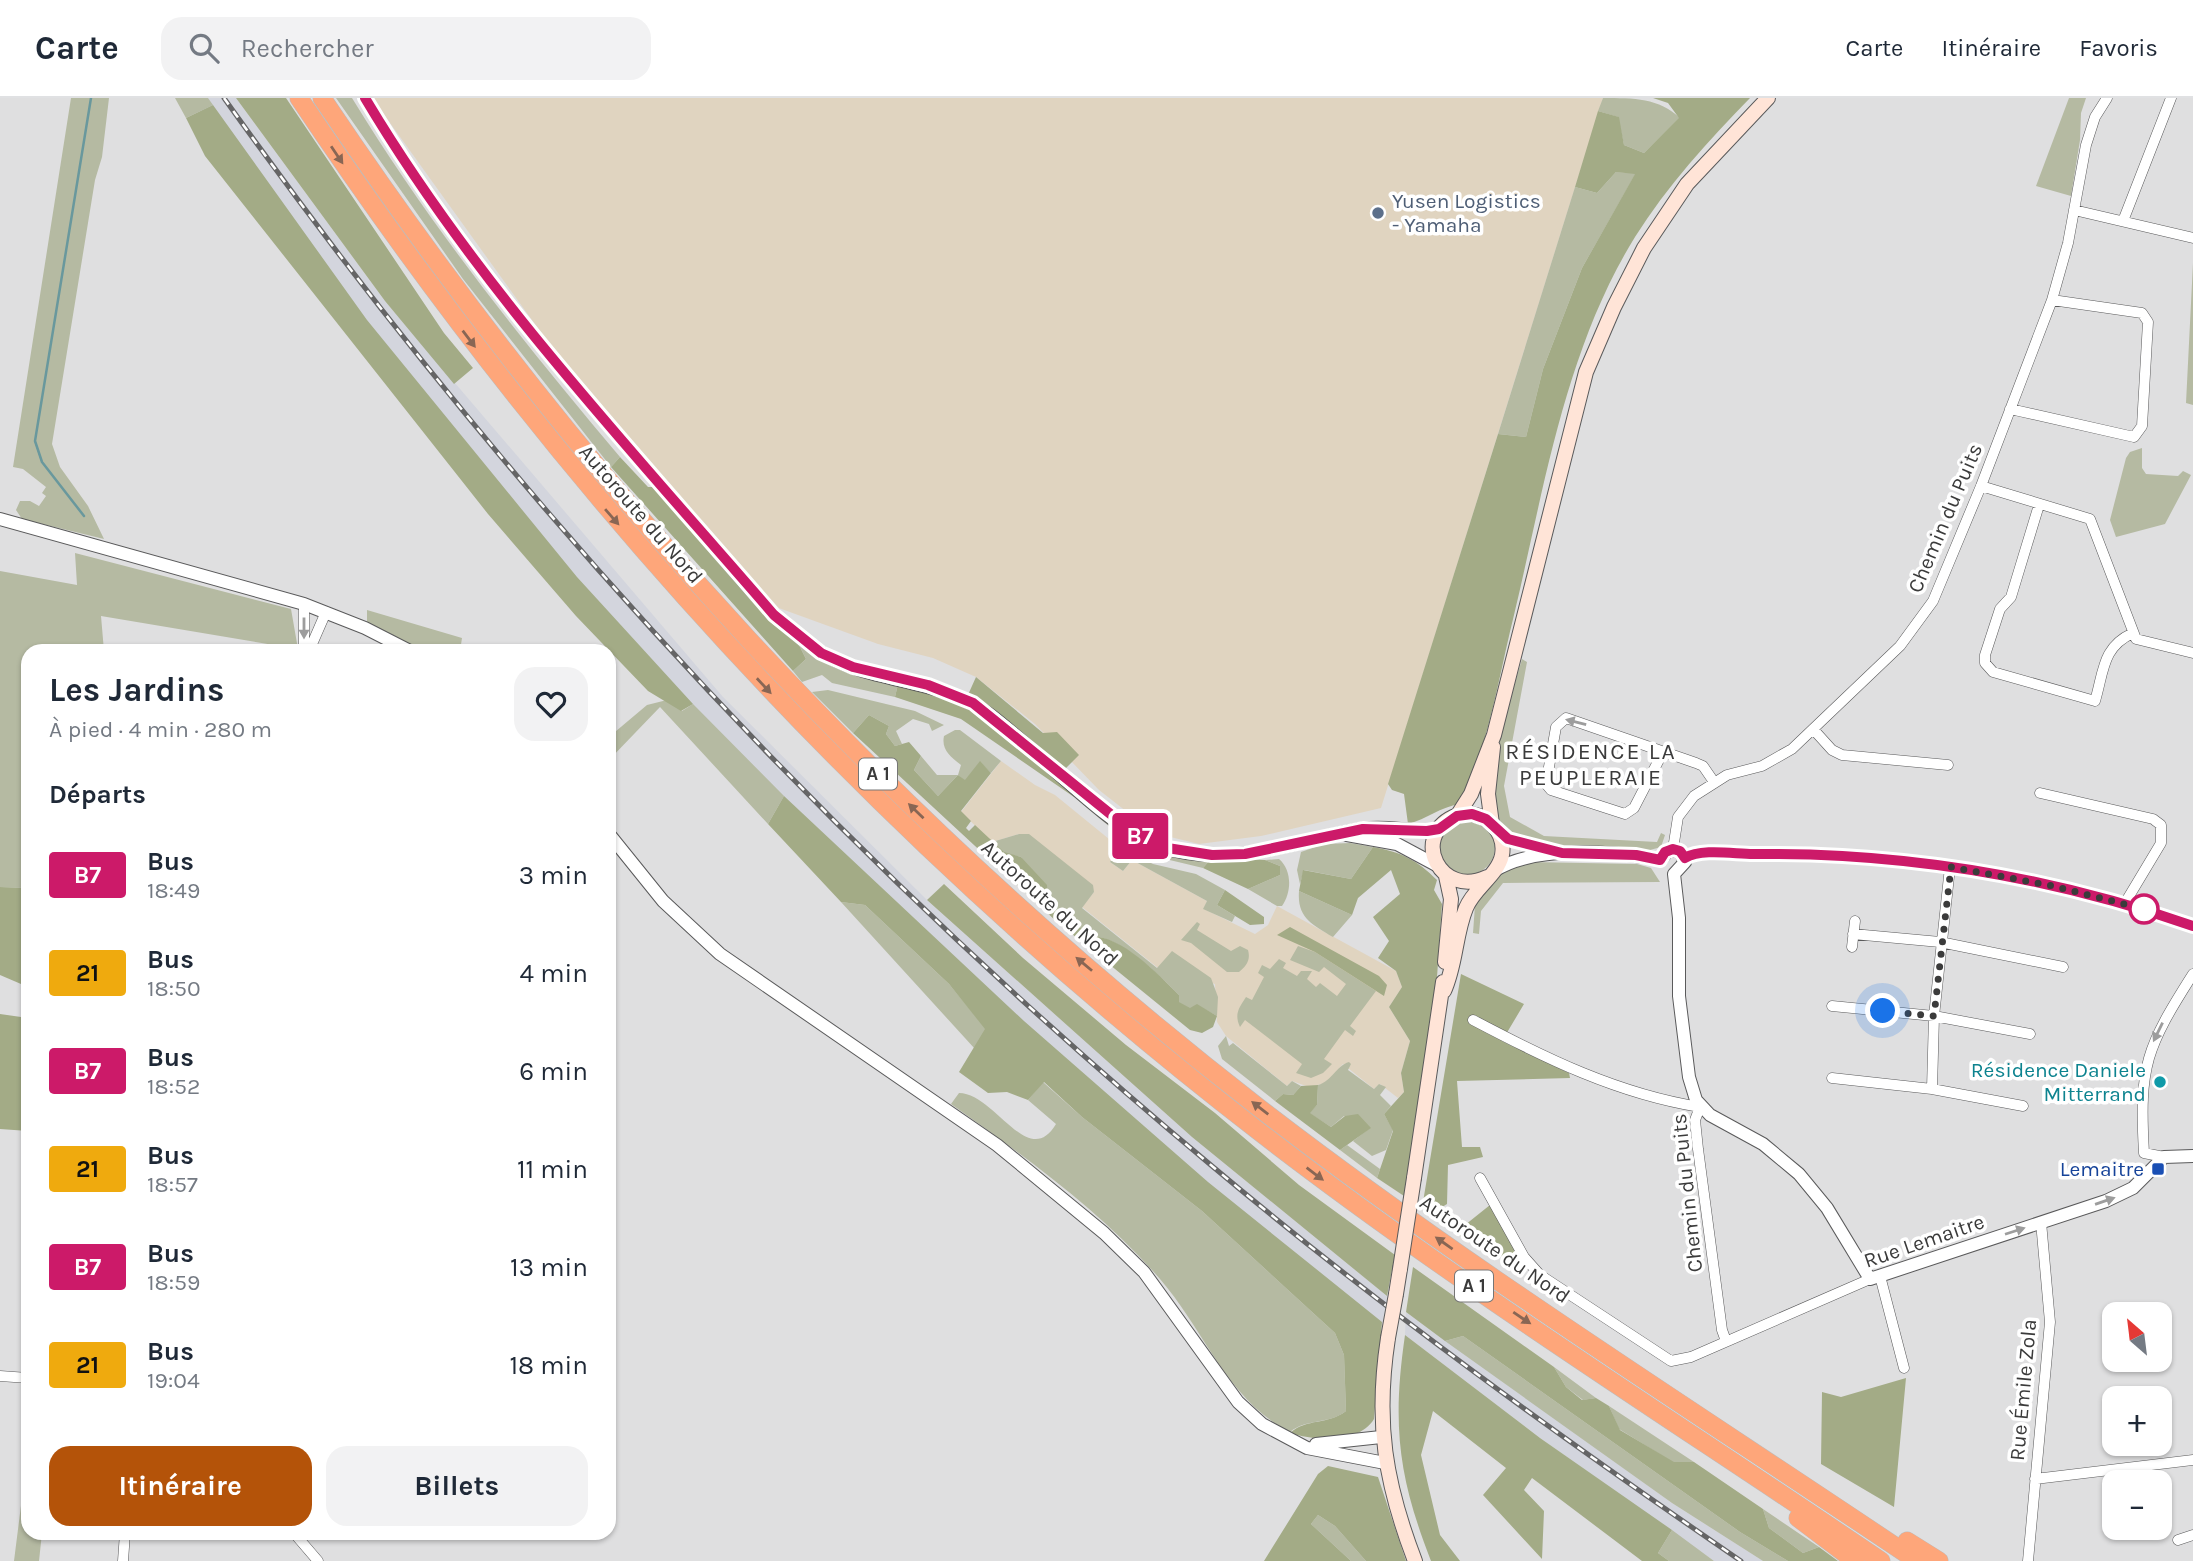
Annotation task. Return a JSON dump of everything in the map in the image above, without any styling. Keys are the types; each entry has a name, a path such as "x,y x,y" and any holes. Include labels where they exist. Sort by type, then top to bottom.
{"highway":[{"name":"Autoroute du Nord","path":"299,98 433,292 570,467 695,612 881,805 1089,994 1261,1133 1389,1227 1881,1561"},
{"name":"Autoroute du Nord","path":"322,98 450,281 562,426 742,634 896,792 1061,945 1196,1058 1369,1190 1917,1561"},
{"path":"1561,1322 1939,1561"},
{"path":"1691,1432 1855,1561"}],"main road":[{"path":"1415,1561 1395,1505 1385,1463 1381,1437 1382,1389 1444,991 1451,899 1433,851 1439,829 1457,816 1471,794 1494,735 1587,372 1614,307 1644,248 1687,184 1768,98"},
{"path":"1444,991 1452,973 1465,911 1474,892 1490,874 1502,851 1488,794 1494,735"},
{"path":"1457,816 1479,816 1495,827"},
{"path":"1442,871 1466,883 1490,874"}],"street":[{"path":"365,98 430,197 517,316 638,460 774,615 821,653 853,667 928,685 973,703 1129,829 1161,847 1212,855 1245,854 1379,828 1417,831 1439,829"},
{"name":"Chemin du Puits","path":"1673,849 1678,817 1694,796 1714,782 1771,761 1813,729 1916,626 1946,574 2052,300 2074,210 2086,145 2095,117 2108,98"},
{"path":"2123,221 2171,98"},
{"path":"2074,210 2193,238"},
{"path":"2010,409 2134,437 2142,426 2148,322 2142,313 2052,300"},
{"path":"1981,486 2090,519 2136,639 2193,653"},
{"path":"2039,505 2011,597 2000,609 1986,663 1993,672 2095,701 2110,648 2117,640 2133,633"},
{"path":"0,519 304,604 395,644"},
{"path":"304,604 307,644"},
{"path":"310,644 326,612"},
{"path":"1663,752 1634,808 1626,814 1552,790 1546,785 1556,727 1566,718 1703,766 1714,782"},
{"path":"1813,729 1832,750 1842,755 1948,765"},
{"path":"2040,793 2153,819 2161,825 2161,843 2125,903"},
{"path":"1495,827 1508,839 1562,853"},
{"path":"1343,834 1396,844 1442,871"},
{"path":"616,843 663,901 720,954 997,1145 1104,1233 1144,1272 1238,1402 1274,1433 1301,1445 1385,1463"},
{"path":"1660,860 1665,852 1673,849 1680,851 1685,858"},
{"path":"1490,874 1508,862 1562,853 1636,855 1660,860"},
{"path":"1685,858 1697,854 1790,853 1868,856 1951,867 2125,903 2193,926"},
{"path":"1660,860 1666,873 1674,874 1681,869 1685,858"},
{"path":"1932,1088 1940,942 1951,867"},
{"name":"Chemin du Puits","path":"1674,874 1679,918 1679,996 1689,1077 1700,1107 1695,1121 1698,1149 1722,1330 1726,1341"},
{"path":"1852,947 1855,921"},
{"path":"1853,934 1940,942 2063,967"},
{"path":"2193,974 2158,1029 2145,1066 2141,1092 2144,1153 2164,1157 2178,1154 2193,1156"},
{"path":"1832,1006 1934,1016 2030,1034"},
{"path":"1473,1020 1567,1068 1663,1099 1700,1107 1763,1144 1799,1174 1875,1277 1904,1368"},
{"path":"1832,1078 1932,1088 2023,1106"},
{"name":"Rue Lemaitre","path":"1480,1178 1524,1257 1540,1275 1671,1361 1677,1361 1875,1277 2127,1192 2164,1157"},
{"name":"Rue Émile Zola","path":"2028,1561 2050,1322 2041,1222"},
{"path":"0,1376 21,1378"},
{"path":"1301,1445 1381,1437"},
{"path":"2035,1479 2193,1460"},
{"path":"2178,1539 2193,1535"},
{"path":"123,1561 124,1540"},
{"path":"299,1540 318,1561"}],"shaded area":[{"path":"192,98 236,98 385,301 723,697 927,900 1192,1137 1387,1296 1380,1337 832,862 508,509"},
{"path":"372,98 1603,98 1381,808 1261,836 1199,844 1154,833 1099,790 1035,724 976,677 933,658 878,644 776,607 560,359"},
{"path":"1001,761 1035,785 1055,795 1120,848 1110,862 1123,871 1132,860 1207,901 1204,909 1255,934 1268,925 1277,906 1396,971 1402,987 1389,1007 1410,1041 1401,1073 1404,1092 1398,1098 1380,1084 1374,1089 1343,1064 1326,1083 1309,1087 1292,1081 1287,1086 1226,1036 1217,1022 1215,984 1158,968 1082,907 1094,892 1019,834 992,842 961,812"},
{"path":"1406,1312 1672,1503 1763,1561 1714,1561 1540,1438 1405,1335"}],"green space":[{"path":"71,98 109,98 102,157 95,180 52,444 60,467 88,506 104,539 22,519 16,510 20,501 30,501 39,506 46,496 42,493 46,487 23,469 13,467"},
{"path":"175,98 208,98 213,105 186,118"},
{"path":"236,98 286,98 444,333 473,368 454,384 385,301"},
{"path":"336,98 352,98 413,192 479,283 620,457 611,467 463,279"},
{"path":"1603,98 1655,103 1680,118 1644,153 1624,145 1618,117 1598,111"},
{"path":"1653,98 1750,98 1674,182 1635,237 1611,281 1591,326 1560,421 1492,711 1470,783 1460,804 1408,824 1404,794 1392,790 1388,784 1498,434 1526,437 1543,369 1582,268 1635,174 1616,172 1597,193 1575,187 1598,111 1619,117 1624,145 1644,153 1679,118 1668,103"},
{"path":"2069,98 2086,98 2081,113 2080,140 2071,196 2036,186"},
{"path":"213,105 367,320 577,577 693,704 681,711 648,691 616,658 616,644 603,644 576,616 488,514 205,156 186,118"},
{"path":"1616,172 1636,173 1582,268 1543,369 1526,437 1498,434 1575,187 1597,193"},
{"path":"2193,263 2193,405 2186,403"},
{"path":"2142,448 2142,468 2146,474 2178,476 2183,471 2191,475 2165,524 2116,537 2110,520 2126,458 2130,452"},
{"path":"620,457 648,487 657,487 773,624 798,643 806,659 793,671 611,467"},
{"path":"75,553 291,609 297,644 268,644 101,616 103,644 21,644 21,888 0,887 0,571 77,585"},
{"path":"367,610 462,638 461,644 407,644 367,623"},
{"path":"798,643 846,670 898,684 895,697 832,683 822,675 802,682 793,671 806,659"},
{"path":"1522,659 1527,662 1504,786 1510,817 1544,836 1657,842 1661,833 1665,835 1661,847 1650,850 1543,845 1512,836 1500,824 1494,805 1494,780 1504,724"},
{"path":"976,677 1043,733 1057,732 1079,755 1058,776 1076,793 1074,797 961,719 895,697 898,684 931,692 963,706"},
{"path":"828,690 915,711 944,725 932,731 929,724 913,719 896,731 902,744 895,746 886,734 889,726 869,715 853,733 812,692"},
{"path":"667,700 682,711 693,704 784,796 768,824 660,707 616,753 616,731 647,705"},
{"path":"869,715 889,726 886,734 895,746 909,742 921,756 914,770 938,796 958,775 965,780 980,761 991,773 961,811 971,821 966,828 969,831 975,825 1004,852 1021,857 1047,885 1048,901 1091,936 1115,942 1138,957 1179,995 1179,1002 1190,1008 1197,1004 1217,1016 1213,1027 1202,1033 1190,1030 1056,921 853,733"},
{"path":"960,730 1001,761 991,773 980,762 965,781 958,775 961,765 948,753 943,741 944,736"},
{"path":"921,756 937,775 958,775 938,796 914,770"},
{"path":"1076,793 1126,832 1209,861 1203,868 1153,856 1134,847 1074,797"},
{"path":"784,796 1024,1021 1208,1182 1382,1322 1374,1419 1367,1427 1347,1437 1324,1439 1290,1433 1303,1425 1332,1418 1346,1411 1344,1355 1335,1333 1202,1211 1082,1117 1044,1082 1028,1100 1007,1092 988,1093 959,1072 985,1029 949,984 865,905 841,902 768,824"},
{"path":"1467,819 1482,824 1490,832 1495,847 1490,862 1482,870 1467,875 1452,870 1444,862 1439,847 1444,832 1452,824"},
{"path":"1019,834 1029,834 1093,885 1094,892 1082,908 1157,968 1172,951 1211,978 1218,997 1217,1016 1197,1005 1190,1009 1178,1002 1179,995 1138,958 1114,942 1091,936 1048,901 1021,857 1004,853 992,842"},
{"path":"1350,843 1373,847 1351,879 1304,870 1300,884 1297,870 1301,852 1324,844"},
{"path":"1373,847 1400,854 1422,867 1437,880 1434,890 1442,904 1436,992 1404,1196 1377,1178 1393,1131 1384,1114 1404,1092 1401,1073 1410,1041 1389,1007 1402,987 1396,971 1378,958 1389,941 1373,917 1400,894 1391,870 1358,898 1352,915 1299,891 1303,870 1351,879"},
{"path":"1120,848 1153,864 1196,874 1225,890 1217,905 1235,916 1232,922 1203,909 1207,901 1132,860 1123,871 1110,862"},
{"path":"1279,859 1286,869 1289,881 1288,894 1282,906 1277,906 1248,889 1280,875 1280,866 1265,860"},
{"path":"1265,860 1280,866 1280,875 1248,889 1203,868 1209,861"},
{"path":"1529,862 1637,864 1651,868 1660,882 1503,883 1481,911 1479,934 1473,933 1475,905 1485,889 1512,865"},
{"path":"944,884 1023,958 1126,1045 1215,1113 1299,1185 1395,1255 1387,1296 1192,1137 927,900"},
{"path":"0,887 21,888 21,984 0,975"},
{"path":"1225,890 1264,917 1264,924 1250,925 1217,905"},
{"path":"1299,891 1352,915 1333,937 1312,924 1303,914"},
{"path":"841,902 865,905 949,984 986,1029 975,1049"},
{"path":"1197,922 1200,924 1197,930 1231,951 1240,946 1248,950 1247,962 1239,972 1227,972 1191,943 1181,940"},
{"path":"1290,927 1379,976 1387,985 1384,996 1315,952 1277,935"},
{"path":"1298,946 1315,952 1376,991 1350,1026 1356,1031 1353,1036 1345,1030 1324,1059 1332,1064 1323,1073 1311,1078 1296,1073 1302,1064 1245,1020 1240,1027 1237,1018 1239,1008 1246,997 1252,1000 1264,977 1258,973 1262,965 1270,969 1279,959 1286,963 1283,968 1297,976 1301,971 1312,971 1307,979 1316,987 1320,983 1337,996 1346,984 1324,967 1319,972 1290,960"},
{"path":"1461,974 1524,1004 1502,1041 1569,1073 1570,1078 1457,1081 1462,1147 1480,1147 1483,1157 1448,1165 1447,1204 1439,1209 1465,1225 1490,1205 1516,1251 1508,1260 1482,1242 1464,1239 1422,1208"},
{"path":"0,1014 21,1017 21,1130 0,1129"},
{"path":"1226,1036 1229,1046 1233,1043 1287,1086 1292,1081 1301,1086 1293,1095 1283,1094 1275,1101 1222,1059 1218,1046"},
{"path":"1349,1062 1351,1064 1348,1070 1374,1089 1379,1084 1386,1087 1380,1095 1391,1106 1384,1114 1393,1130 1386,1150 1372,1156 1353,1141 1370,1128 1344,1116 1331,1127 1309,1113 1317,1105 1318,1085"},
{"path":"1043,1082 1082,1117 1202,1211 1335,1333 1344,1355 1346,1411 1290,1432 1268,1418 1249,1402 1233,1383 1176,1299 1137,1254 1061,1186 951,1104 959,1093 972,1096 1022,1135 1034,1139 1045,1136 1056,1124 1028,1100"},
{"path":"1318,1085 1317,1105 1310,1113 1331,1127 1345,1116 1358,1114 1371,1128 1340,1150 1275,1101 1283,1094 1293,1095 1301,1086"},
{"path":"1347,1145 1380,1169 1377,1178 1340,1150"},
{"path":"1413,1267 1554,1367 1566,1387 1582,1400 1596,1398 1609,1406 1620,1430 1674,1462 1694,1462 1763,1509 1769,1528 1803,1553 1819,1547 1838,1561 1788,1561 1740,1532 1463,1336 1445,1341 1406,1312"},
{"path":"1405,1335 1540,1438 1672,1530 1658,1553 1669,1561 1642,1561 1532,1478 1524,1490 1544,1511 1542,1559 1483,1495 1506,1468 1433,1411 1421,1455 1440,1535 1460,1561 1431,1561 1411,1502 1401,1450 1399,1396"},
{"path":"1463,1336 1740,1532 1788,1561 1763,1561 1672,1503 1445,1341"},
{"path":"1554,1367 1596,1398 1583,1400 1566,1387"},
{"path":"1906,1378 1894,1507 1821,1464 1822,1392 1841,1397"},
{"path":"1609,1406 1694,1462 1674,1463 1619,1429"},
{"path":"1328,1466 1378,1477 1406,1561 1366,1561 1335,1526 1318,1515 1311,1524 1351,1561 1264,1561 1318,1474"},
{"path":"21,1506 21,1540 41,1540 39,1561 14,1561"},
{"path":"1763,1509 1819,1547 1803,1553 1769,1528"},
{"path":"1318,1515 1335,1526 1366,1561 1351,1561 1311,1524"},
{"path":"1672,1530 1714,1561 1669,1561 1658,1553"}],"waterway":[{"path":"84,516 42,462 35,441 91,98"}],"railway":[{"path":"224,98 332,245 445,388 562,528 684,664 809,796 940,923 1074,1047 1212,1166 1340,1270 1539,1419 1741,1561"}],"bus line":[{"name":"B7","path":"365,98 453,231 517,316 606,423 784,625 821,653 853,667 928,685 973,703 1129,829 1161,847 1212,855 1245,854 1363,829 1439,829 1452,818 1472,814 1486,819 1508,839 1562,853 1636,855 1660,860 1665,852 1673,849 1680,851 1685,858 1697,854 1868,856 1968,869 2030,881 2125,903 2193,926"}],"place":[{"name":"Yusen Logistics - Yamaha","path":"1378,213"},
{"name":"Résidence Daniele Mitterrand","path":"2160,1082"},
{"name":"Lemaitre","path":"2158,1169"}],"district":[{"name":"RÉSIDENCE LA PEUPLERAIE","path":"1591,764"}],"route":[{"path":"1883,1011 1934,1016 1940,942 1951,867 2053,886 2144,909"}]}
